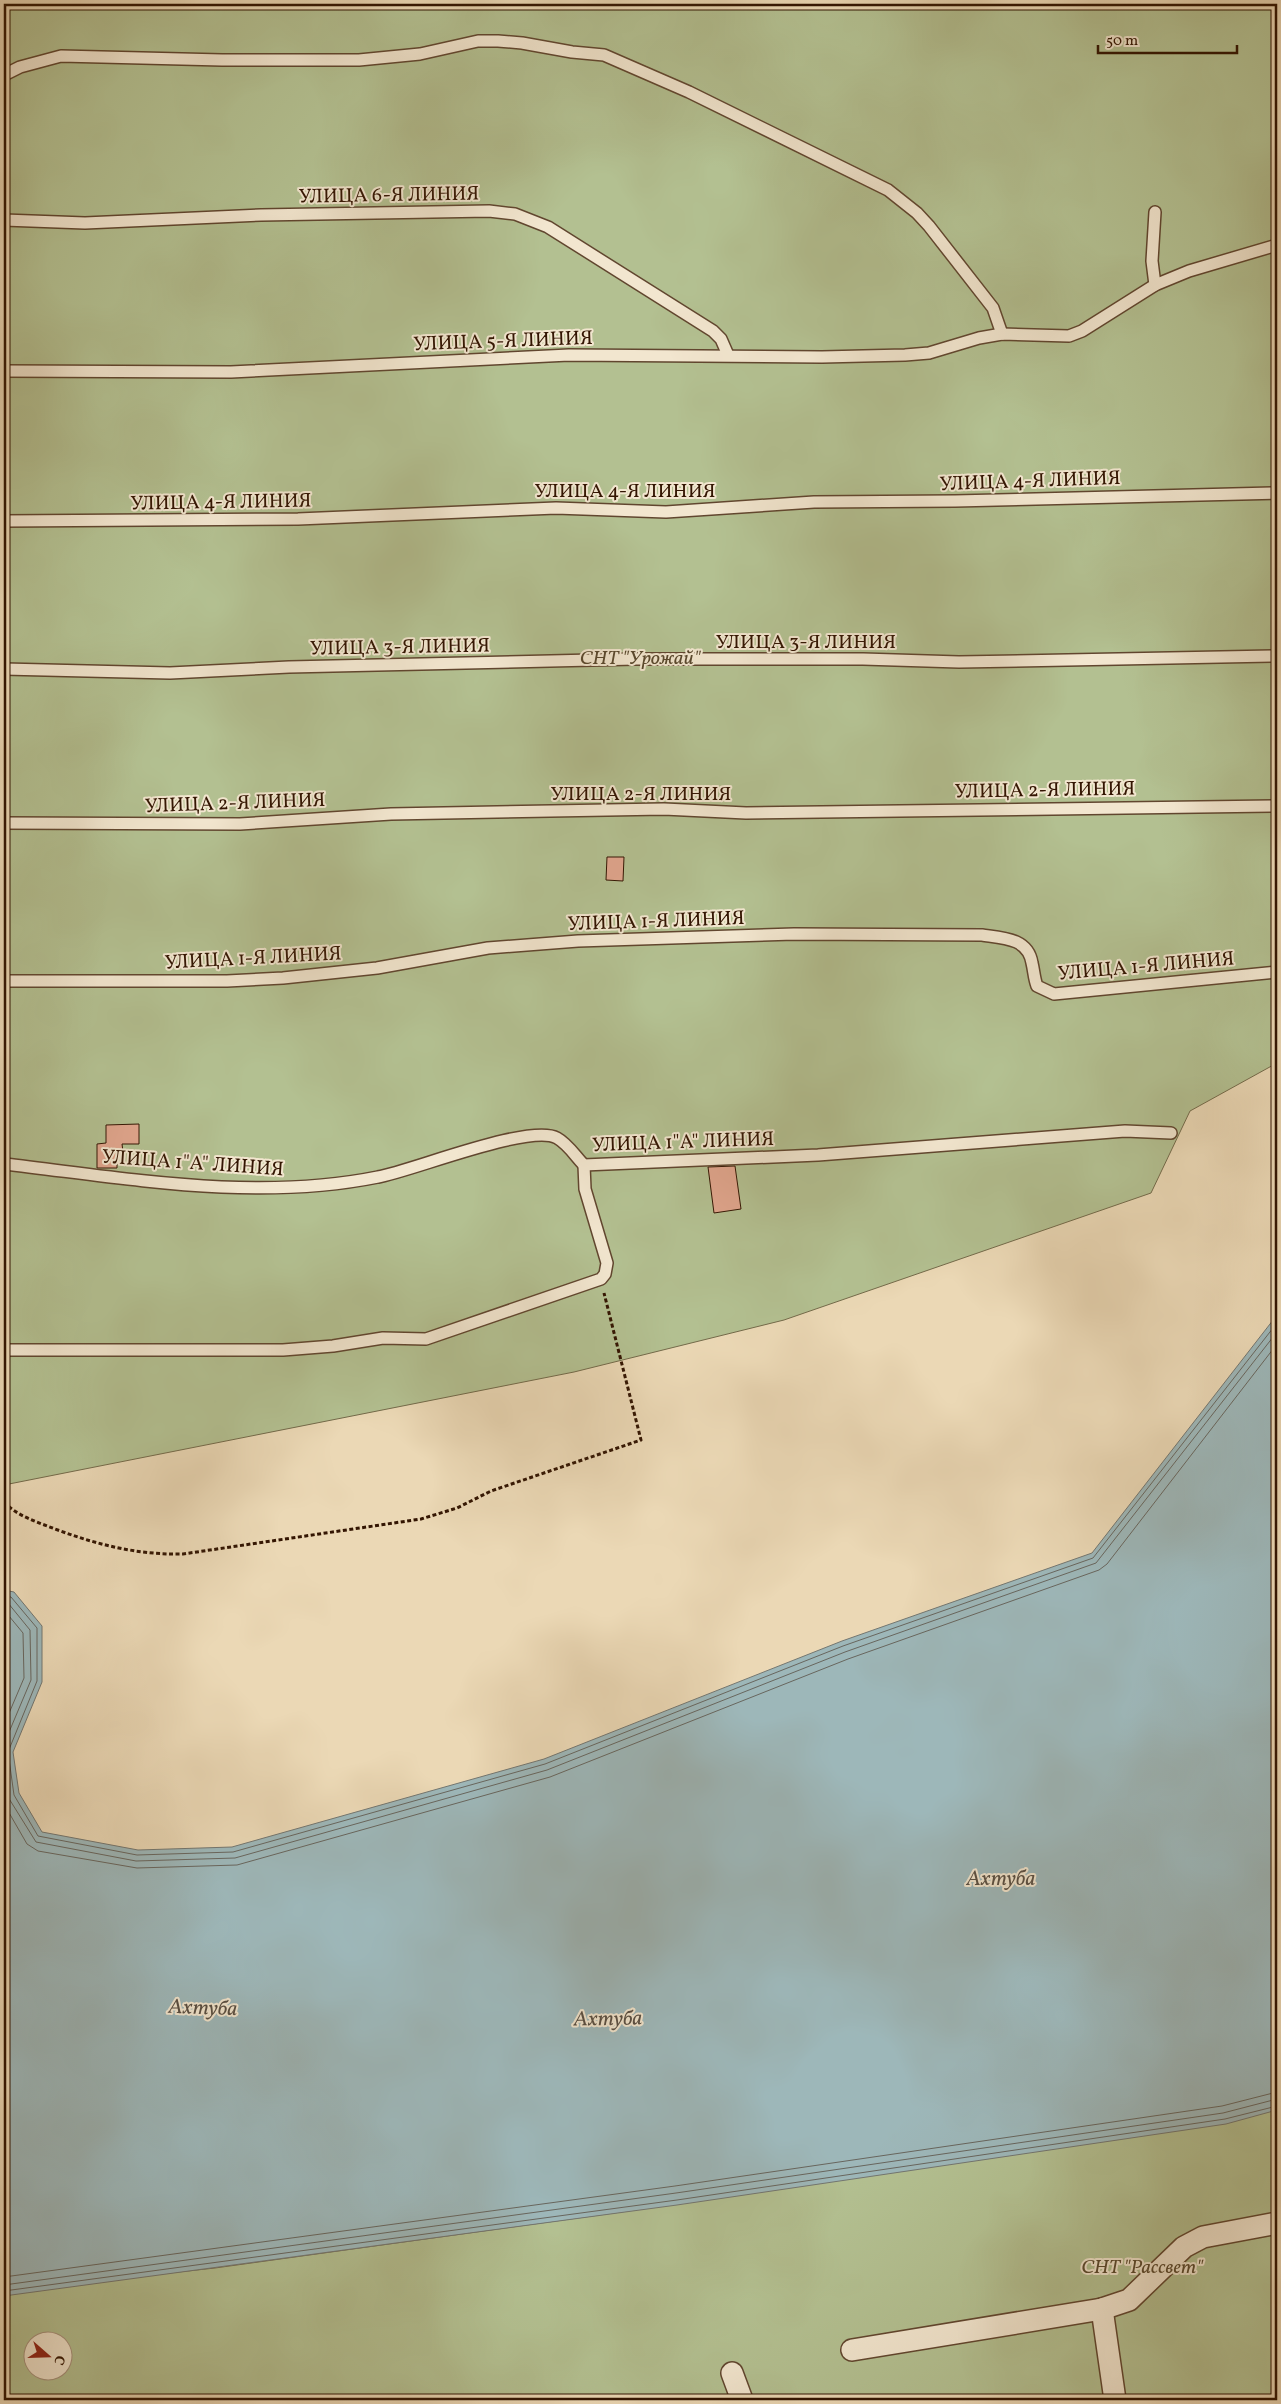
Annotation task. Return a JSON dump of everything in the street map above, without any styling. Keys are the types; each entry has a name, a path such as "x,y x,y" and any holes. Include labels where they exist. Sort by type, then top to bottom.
{"street":[{"path":"852,2350 1102,2309 1128,2300 1184,2247 1203,2237 1277,2223"},
{"path":"1102,2309 1115,2400"},
{"path":"732,2373 742,2400"}],"lane":[{"path":"4,75 61,56 212,60 359,60 420,54 478,42 498,41 604,55 621,60 689,92 888,190 917,213 929,226 993,308 1002,334"},
{"name":"УЛИЦА 6-Я ЛИНИЯ","path":"4,220 85,223 261,215 489,211 515,214 548,227 713,331 721,339 728,355"},
{"path":"1155,285 1152,261 1156,212"},
{"name":"УЛИЦА 5-Я ЛИНИЯ","path":"4,370 231,372 569,355 822,357 929,353 979,338 1002,334 1069,336 1082,331 1155,285 1189,271 1277,245"},
{"name":"УЛИЦА 4-Я ЛИНИЯ","path":"4,521 298,519 556,508 666,512 814,502 955,501 1277,493"},
{"name":"УЛИЦА 3-Я ЛИНИЯ","path":"4,669 170,673 289,667 635,659 863,659 959,662 1277,656"},
{"name":"УЛИЦА 2-Я ЛИНИЯ","path":"4,823 240,824 391,814 664,809 746,813 1218,805 1277,806"},
{"name":"УЛИЦА 1-Я ЛИНИЯ","path":"4,981 227,981 283,978 376,968 498,947 578,941 794,934 982,935 1005,938 1024,946 1030,953 1037,986 1043,991 1054,994 1277,972"},
{"name":"УЛИЦА 1\"А\" ЛИНИЯ","path":"4,1164 188,1185 304,1187 354,1182 391,1175 483,1147 544,1135 562,1142 584,1165 818,1155 1125,1131 1171,1133"},
{"path":"4,1350 303,1349 383,1338 426,1339 601,1279 605,1274 607,1263 585,1190 584,1165"}],"path":[{"path":"4,1502 34,1522 89,1542 115,1549 159,1555 184,1554 421,1519 457,1508 491,1491 641,1440 601,1279"}],"green space":[{"name":"СНТ \"Урожай\"","path":"4,4 1277,4 1277,1063 1190,1111 1151,1193 784,1320 574,1372 4,1485"},
{"name":"СНТ \"Рассвет\"","path":"1277,2109 1277,2400 4,2400 4,2291 215,2268 621,2212"}],"water":[{"name":"Ахтуба","path":"1277,1315 1277,2110 1226,2124 677,2205 4,2296 4,1590 14,1592 42,1626 42,1682 13,1752 19,1793 42,1832 138,1850 232,1847 544,1759 842,1641 1092,1553"}],"building":[{"path":"607,857 624,857 623,881 606,880"},
{"path":"139,1124 139,1144 122,1144 123,1152 117,1152 117,1168 97,1168 97,1144 106,1143 106,1125"},
{"path":"735,1166 741,1209 714,1213 708,1167"}]}
